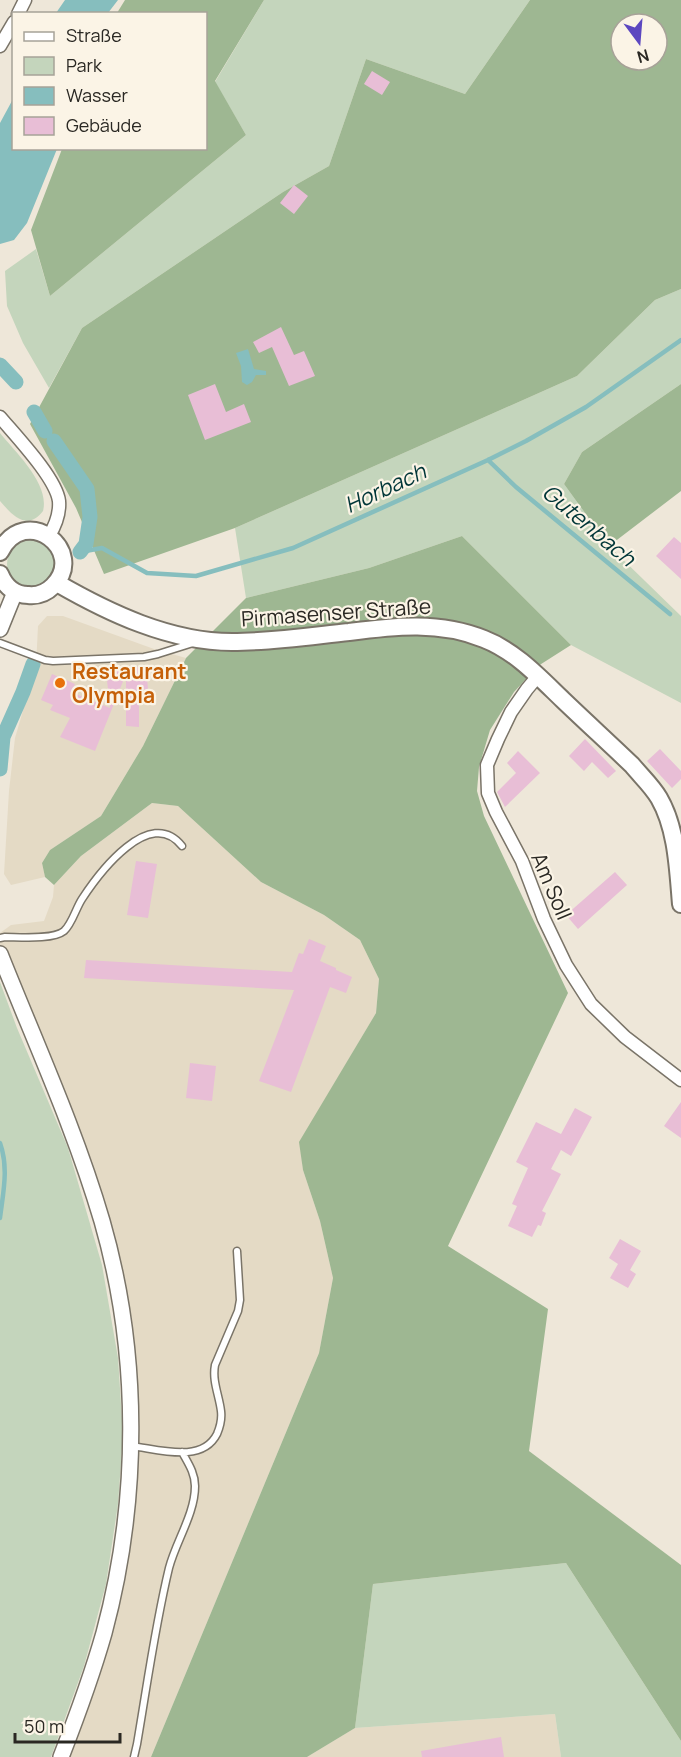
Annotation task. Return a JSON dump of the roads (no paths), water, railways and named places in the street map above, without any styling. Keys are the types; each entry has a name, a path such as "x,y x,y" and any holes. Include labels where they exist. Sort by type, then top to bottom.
{"main road":[{"path":"0,574 8,587 15,592 33,596 50,590 57,583 62,574 63,563 62,553 57,543 41,532 24,531 3,539"},
{"name":"Pirmasenser Straße","path":"57,583 125,619 151,628 202,640 231,642 261,640 423,625 446,628 485,639 518,658 538,676 632,765 659,798 667,815 674,844 681,904"}],"street":[{"path":"0,46 12,25"},
{"path":"0,417 54,487 59,501 58,512 56,525 49,536"},
{"path":"0,629 15,592"},
{"name":"Am Soll","path":"538,676 511,712 487,765 488,793 522,861 544,919 566,965 591,1004 625,1037 681,1080"},
{"path":"0,954 84,1166 102,1222 120,1297 129,1370 131,1446 129,1485 112,1600 94,1667 61,1757"}],"lane":[{"name":"Pirmasenser Straße","path":"0,643 45,660 72,661 158,654 202,640"},
{"path":"0,938 53,935 64,931 86,893 111,862 142,836 153,833 168,834 182,846"},
{"path":"131,1446 194,1452 205,1448 220,1428 221,1413 214,1373 218,1357 238,1311 240,1300 237,1251"},
{"path":"134,1757 170,1567 195,1488 192,1470 182,1452"}],"water":[{"path":"65,0 118,0 109,12 57,12"},
{"path":"12,101 12,150 57,150 27,223 14,240 0,244 0,123"},
{"path":"248,349 254,369 266,371 266,375 256,375 247,385 242,382 241,366 236,353"}],"waterway":[{"name":"Horbach","path":"80,552 102,548 147,573 196,576 293,548 526,441 586,407 681,340"},
{"path":"0,365 16,382"},
{"path":"34,412 45,431"},
{"path":"54,441 87,489 90,517 86,544 80,552"},
{"name":"Gutenbach","path":"488,460 516,487 670,614"},
{"path":"0,769 3,737 33,664"},
{"path":"0,1143 5,1171 0,1218"}],"place":[{"name":"Restaurant Olympia","path":"60,683"}]}
